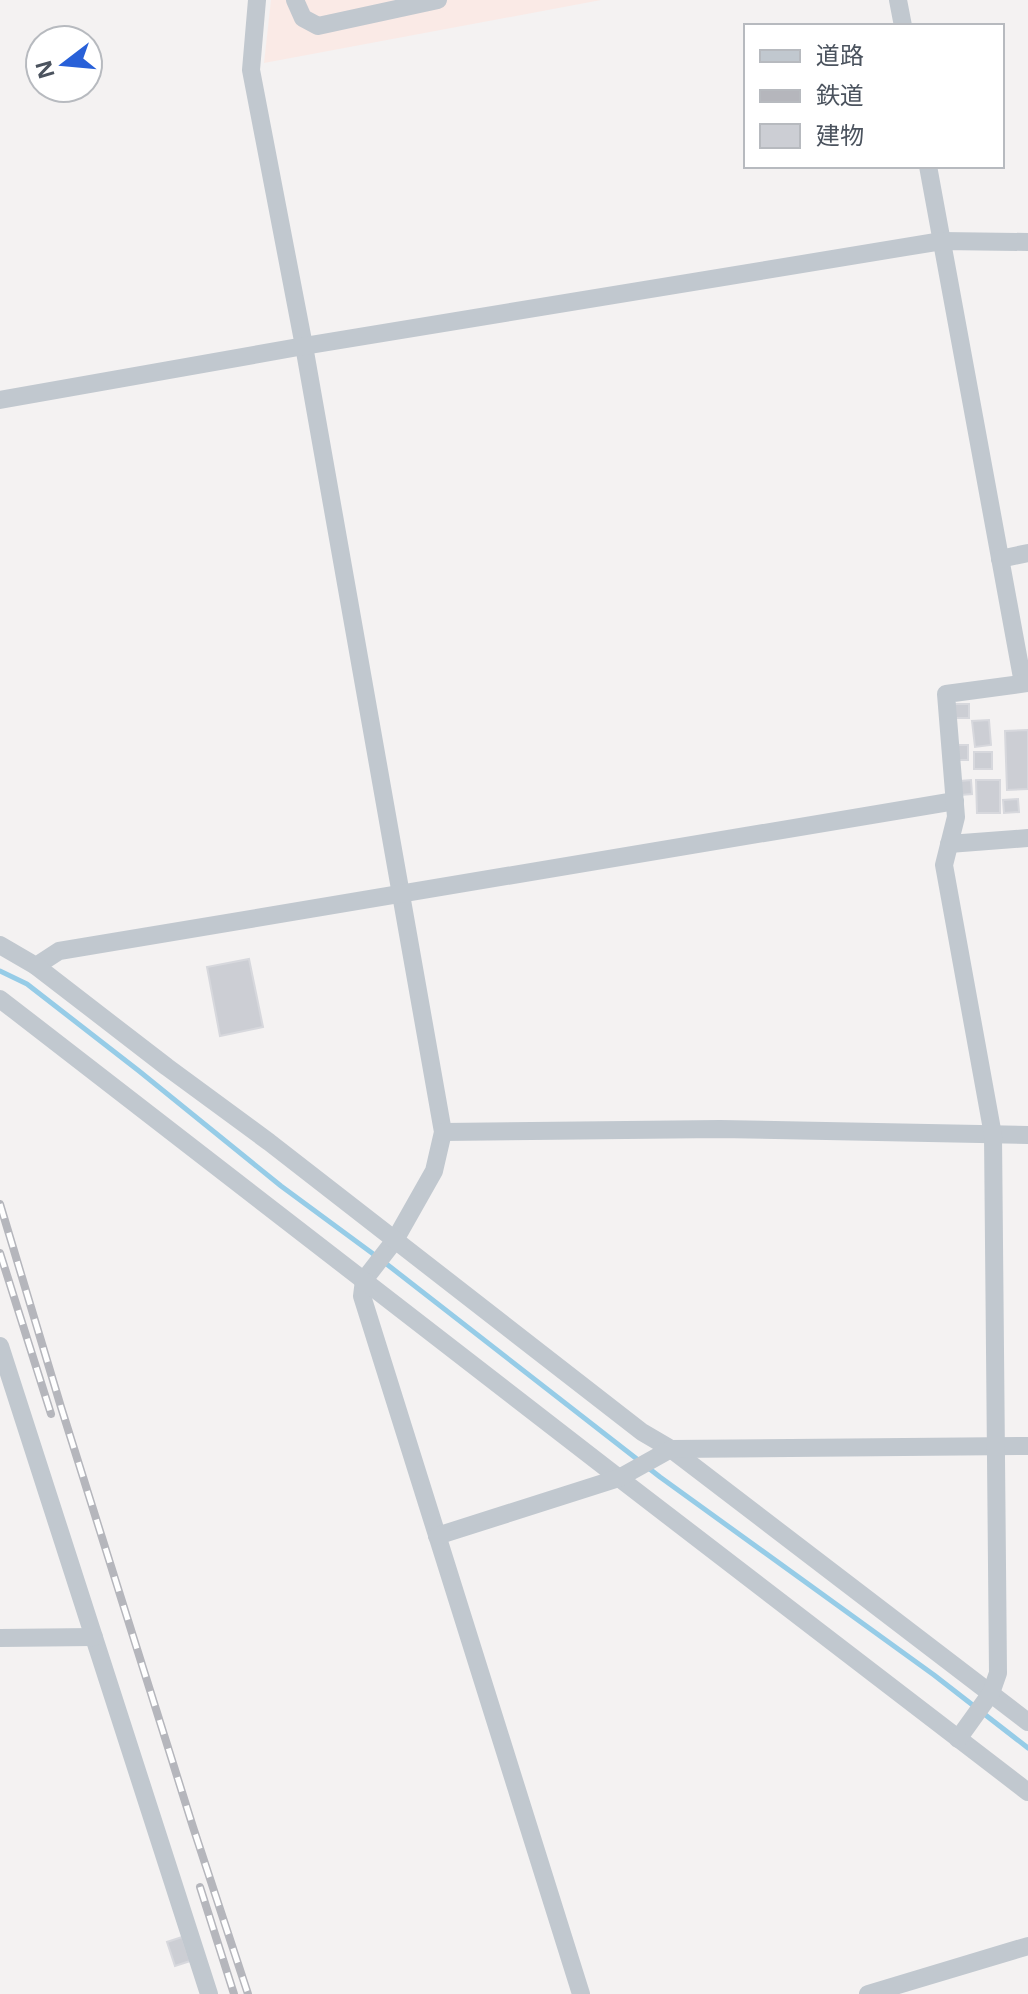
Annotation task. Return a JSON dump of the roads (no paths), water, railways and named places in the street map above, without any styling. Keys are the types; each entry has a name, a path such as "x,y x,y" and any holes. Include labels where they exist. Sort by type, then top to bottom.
{"street":[{"path":"257,0 251,70 304,346 443,1132 434,1171 395,1240 364,1280 362,1296 581,1994"},
{"path":"295,0 303,18 318,26 438,0"},
{"path":"898,0 903,24"},
{"path":"928,168 1025,683 946,694 956,817 944,865 993,1135 998,1673 991,1693 958,1739"},
{"path":"0,400 304,346 942,241 1028,242"},
{"path":"1000,559 1028,553"},
{"path":"36,966 59,951 955,801"},
{"path":"949,844 1028,838"},
{"path":"0,945 36,966 642,1432 671,1449 1028,1722"},
{"path":"0,999 1028,1792"},
{"path":"443,1132 720,1129 1028,1135"},
{"path":"0,1346 209,1994"},
{"path":"437,1536 619,1478 671,1449 1028,1446"},
{"path":"0,1638 94,1637"},
{"path":"868,1994 1028,1946"}],"waterway":[{"path":"0,971 27,984 281,1186 376,1256"},
{"path":"384,1262 660,1477 934,1675 1028,1748"}],"railway":[{"path":"0,1204 61,1407 248,1994"},
{"path":"0,1253 51,1414"},
{"path":"200,1887 234,1994"}]}
